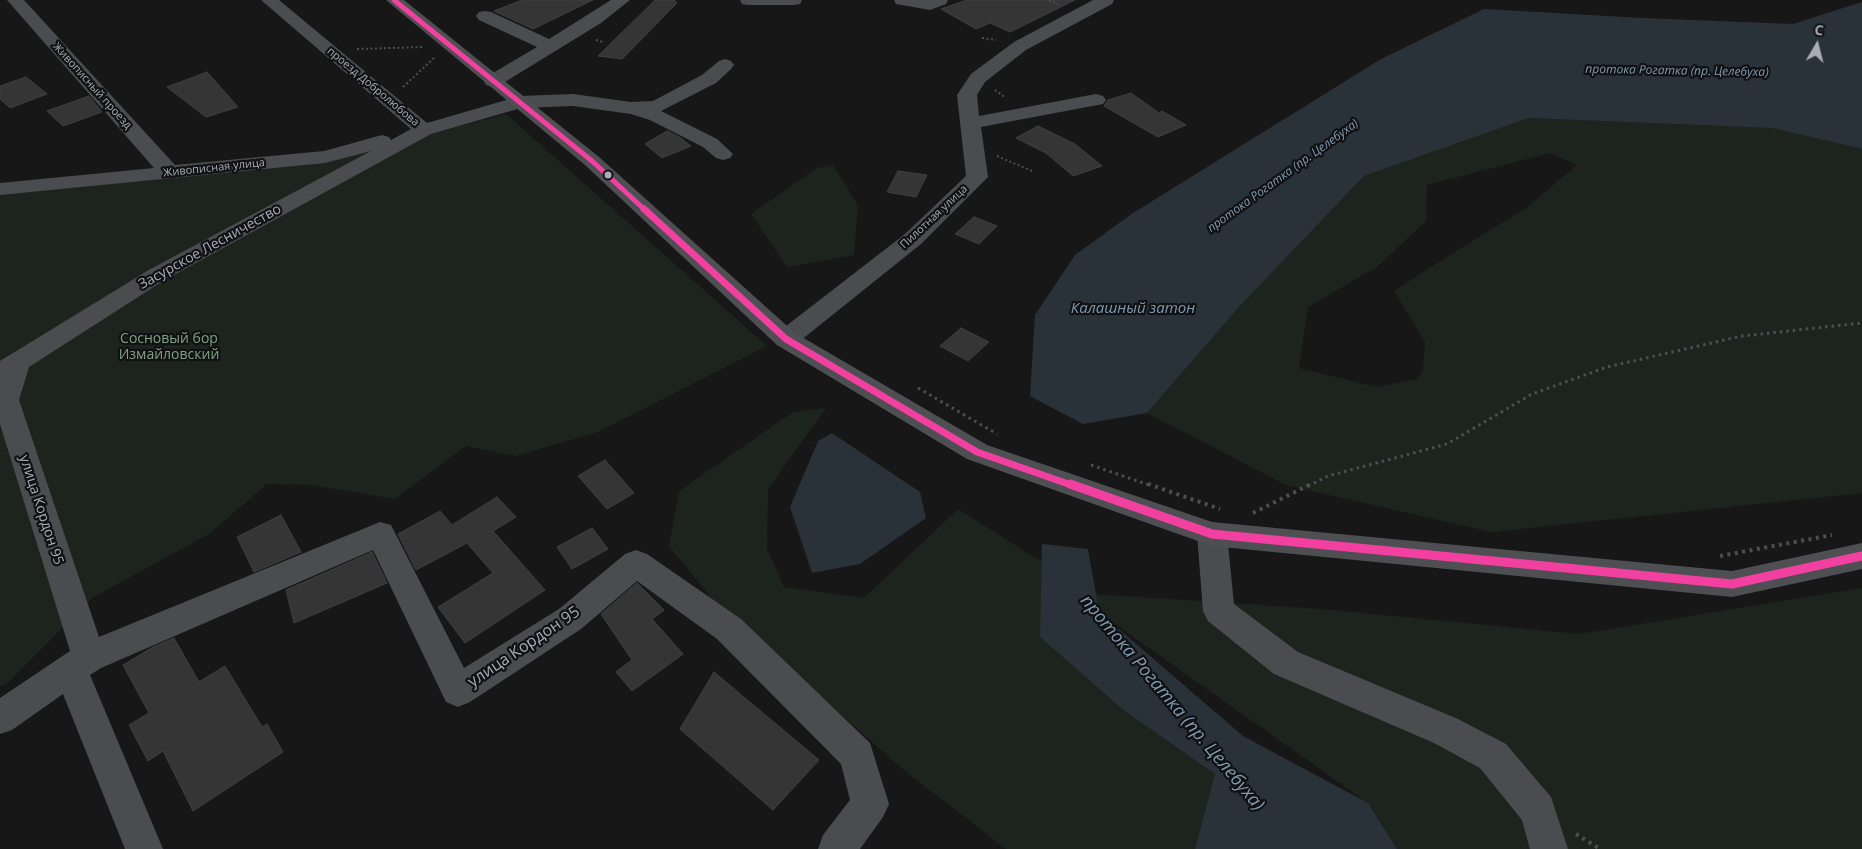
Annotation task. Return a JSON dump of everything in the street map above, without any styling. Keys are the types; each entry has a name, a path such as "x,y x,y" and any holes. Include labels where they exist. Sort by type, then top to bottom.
{"main road":[{"path":"394,0 592,161 786,339 977,452 1219,523 1732,584 1862,556"}],"street":[{"name":"Живописный проезд","path":"14,0 169,172"},
{"name":"проезд Добролюбова","path":"269,0 424,130 520,102 573,100 631,108"},
{"path":"493,81 622,0"},
{"path":"748,0 794,0"},
{"path":"902,0 930,5 940,0"},
{"name":"Пилотная улица","path":"786,339 920,232 977,178 967,95 978,78 1020,46 1106,0"},
{"path":"485,16 550,46"},
{"path":"631,108 657,106 709,79 725,65"},
{"path":"971,123 1096,100"},
{"path":"631,108 657,116 710,143 723,154"},
{"name":"Живописная улица","path":"0,189 325,156 424,130"},
{"name":"Засурское Лесничество","path":"9,367 155,276 424,130"},
{"name":"улица Кордон 95","path":"9,367 6,400 80,664 144,849"},
{"path":"1219,523 1219,611 1286,663 1446,731 1493,756 1538,810 1549,849"},
{"name":"улица Кордон 95","path":"0,718 80,664 380,534 458,691 570,619 636,563 729,629 857,755 870,804 837,849"}],"path":[{"path":"329,50 428,48"},
{"path":"388,100 439,54"},
{"path":"978,78 1027,113"},
{"path":"975,160 993,154 1032,172"},
{"path":"1255,518 1245,517 1328,476 1447,444 1532,394 1607,366 1742,336 1862,323"},
{"path":"910,383 996,433 1005,436"},
{"path":"1088,464 1219,523"},
{"path":"1714,558 1834,534"}],"green space":[{"name":"Сосновый бор Измайловский","path":"506,114 767,346 598,432 516,456 466,446 395,499 311,485 267,484 209,534 92,598 7,684 0,686 0,194 328,161"},
{"path":"1529,118 1772,128 1862,149 1862,493 1491,532 1286,485 1147,413 1239,307 1364,176","holes":["1550,153 1577,165 1525,209 1394,291 1425,342 1423,371 1417,379 1376,387 1299,368 1308,307 1377,267 1426,221 1427,185"]},
{"path":"833,165 858,205 854,255 787,267 751,214 817,168"},
{"path":"826,408 768,489 767,549 784,587 864,598 958,509 1093,594 1321,609 1579,634 1862,588 1862,849 1397,849 1368,803 1098,612 1040,637 1122,709 1216,774 1195,849 1006,849 900,767 713,600 669,546 679,491 793,412"}],"water":[{"name":"Калашный затон","path":"1862,2 1862,149 1772,128 1529,118 1364,176 1239,307 1147,413 1083,424 1030,396 1035,315 1075,255 1133,213 1381,59 1484,9 1793,24"},
{"path":"832,433 920,492 926,518 860,564 812,573 790,507 818,441"},
{"name":"протока Рогатка (пр. Целебуха)","path":"1042,544 1088,549 1099,612 1243,736 1368,803 1397,849 1195,849 1215,774 1122,709 1040,637"}],"building":[{"path":"522,0 593,0 533,29 494,11"},
{"path":"655,0 674,0 677,3 622,59 598,56"},
{"path":"967,0 1075,0 1010,32 990,23 976,29 941,9"},
{"path":"207,72 238,107 206,117 167,87"},
{"path":"26,77 47,94 10,108 0,99 0,86"},
{"path":"1131,93 1159,113 1162,111 1186,125 1158,137 1104,106 1108,100"},
{"path":"89,96 102,112 63,126 47,111"},
{"path":"1038,126 1075,144 1102,166 1073,176 1046,153 1016,138"},
{"path":"667,131 691,146 662,158 645,144"},
{"path":"898,171 927,175 916,197 887,192"},
{"path":"974,217 997,226 979,244 955,234"},
{"path":"961,328 989,342 968,361 940,346"},
{"path":"605,460 634,493 607,509 578,476"},
{"path":"497,497 516,517 493,531 545,590 465,643 438,607 493,573 467,543 416,570 398,534 440,511 452,525"},
{"path":"281,515 301,552 254,572 237,537"},
{"path":"592,528 608,549 572,569 557,547"},
{"path":"372,552 387,583 294,623 286,590"},
{"path":"637,583 664,610 652,619 683,654 632,691 616,672 632,660 601,614"},
{"path":"174,638 199,682 225,666 262,727 267,724 283,752 193,811 163,751 148,761 129,725 149,713 123,665 153,647"},
{"path":"714,672 819,760 773,810 680,729"}],"transit line":[{"path":"394,0 592,161 786,339 977,452 1212,534 1732,584 1862,556"}]}
